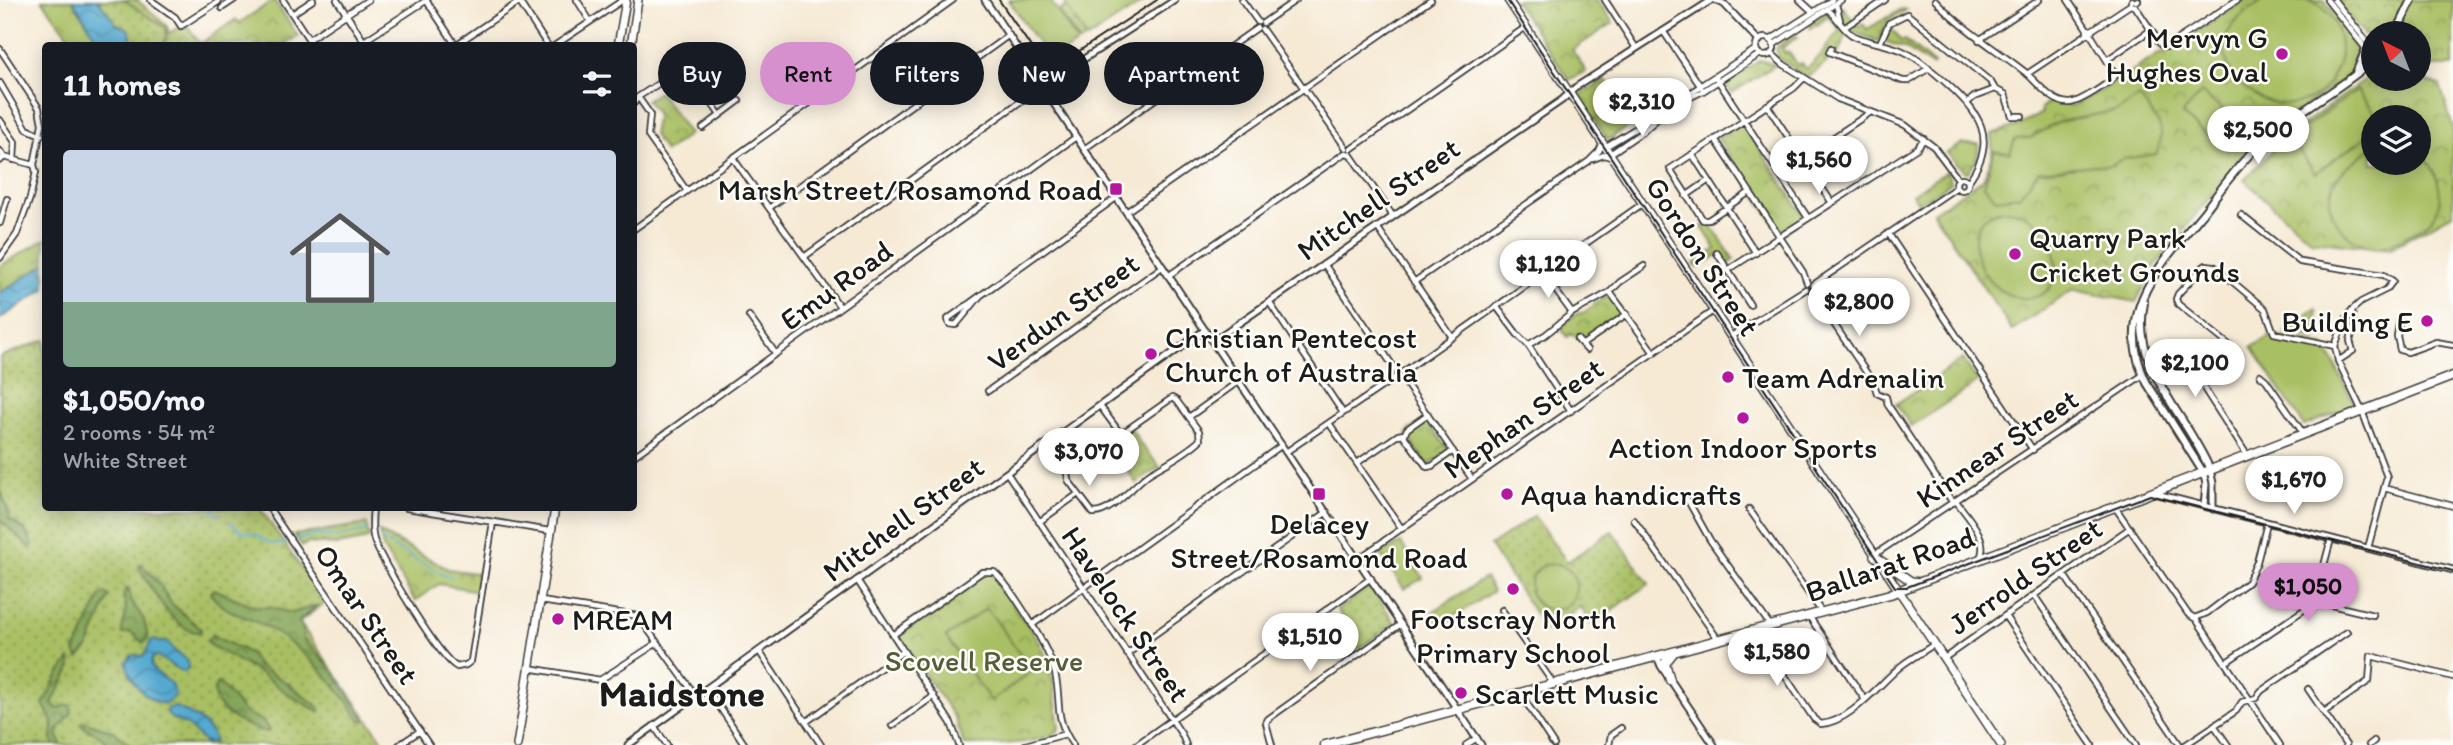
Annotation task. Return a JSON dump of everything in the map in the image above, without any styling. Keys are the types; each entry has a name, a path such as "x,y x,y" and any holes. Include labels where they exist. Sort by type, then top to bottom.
{"highway":[{"name":"Ballarat Road","path":"1325,745 1898,591 2453,376"},
{"path":"1670,680 1665,663 1675,651"}],"main road":[{"path":"619,42 625,0"},
{"path":"632,42 638,0"},
{"name":"Gordon Street","path":"1508,0 2001,745"},
{"path":"2402,21 2412,0"},
{"path":"2355,75 2361,66"},
{"path":"2207,471 2143,376 2135,347 2137,316 2147,285 2258,146 2361,70"},
{"path":"2165,260 2149,288 2142,314 2142,340 2152,370 2185,422 2207,471"},
{"path":"2143,376 2152,370"},
{"path":"2164,410 2174,404"},
{"path":"2176,428 2185,422"},
{"path":"517,745 554,511"},
{"path":"1874,555 1910,580 1920,582"}],"street":[{"path":"151,0 175,17 181,26 217,1 223,10 234,0"},
{"path":"283,0 311,42"},
{"path":"292,14 313,0"},
{"path":"337,0 365,42"},
{"path":"309,39 368,0"},
{"path":"367,42 426,0 453,42"},
{"path":"577,0 590,21"},
{"path":"560,42 625,0"},
{"path":"637,227 953,0"},
{"path":"985,0 1014,42"},
{"path":"1090,55 1175,0"},
{"path":"1242,0 1392,216"},
{"path":"1084,149 1296,0"},
{"path":"1126,212 1431,0"},
{"path":"1605,0 1636,48"},
{"path":"1714,0 1724,4 1759,41 1758,51"},
{"name":"Mitchell Street","path":"1213,341 1576,87 1714,0"},
{"path":"1800,0 1813,12"},
{"path":"1771,53 1772,42 1813,12 1841,0"},
{"path":"1845,27 1885,0"},
{"path":"1937,2 1946,0"},
{"path":"1937,2 1979,40 2027,74 2041,88 2066,103 2071,103 2116,75 2068,0"},
{"path":"2027,74 2133,2 2161,45 2166,47 2236,0"},
{"path":"2327,0 2361,39"},
{"path":"2334,0 2361,37"},
{"path":"459,42 518,1 545,42"},
{"path":"1979,40 2037,1"},
{"path":"1772,42 1834,2"},
{"path":"1834,2 1841,21 1852,35 1907,52 1967,103 1979,120 1985,141 1982,160 1968,182 1968,187 1964,190 1957,187"},
{"path":"1827,9 1841,21"},
{"path":"1880,43 1889,23 1907,14 1991,82 1995,89 2005,94 2012,116 2022,116"},
{"path":"1168,276 1526,27"},
{"path":"2108,59 2151,30"},
{"path":"1663,31 1701,88"},
{"path":"769,208 1009,35"},
{"path":"1759,41 1766,38 1772,42"},
{"path":"1831,48 1829,52 1903,81 1909,81 1928,68"},
{"path":"0,49 41,113 41,135 34,165 34,185 24,219 9,248 0,258"},
{"path":"1758,51 1767,55 1771,53"},
{"path":"1589,161 1604,155 1758,51"},
{"path":"1771,53 1838,99 1905,125 1940,154 1958,179"},
{"path":"1717,78 1808,218"},
{"path":"1750,192 1708,220 1703,220 1670,169 1804,78"},
{"path":"0,83 27,128 41,135"},
{"path":"637,99 658,84"},
{"path":"1967,103 1995,89"},
{"path":"637,102 650,114 648,136 687,191"},
{"path":"713,105 720,115"},
{"path":"703,128 734,105"},
{"path":"804,257 1016,105"},
{"path":"1055,105 1481,745"},
{"path":"1767,105 1832,203"},
{"path":"1779,174 1871,112"},
{"path":"0,120 15,142 14,160"},
{"name":"Emu Road","path":"637,454 1077,138"},
{"path":"1715,139 1803,272 1810,287 1874,384 1877,393 1886,397 1888,405 1954,502 1977,530 1983,547 1979,559"},
{"path":"1728,270 1917,148 1924,139"},
{"path":"1414,282 1589,161 1599,151 1607,151"},
{"path":"1692,154 1756,253"},
{"path":"1,156 34,165"},
{"path":"733,158 840,307"},
{"path":"1958,179 1965,178 1968,182"},
{"path":"1957,187 1958,179"},
{"path":"1686,196 1709,180"},
{"path":"1730,337 1810,287 1957,187"},
{"path":"980,296 958,323 950,325 950,317 1116,198"},
{"path":"0,223 8,199"},
{"path":"1286,452 1642,204"},
{"path":"2241,215 2300,262 2390,277 2392,285 2352,310 2344,321 2336,346 2338,361 2362,411 2387,477 2368,548"},
{"path":"1377,227 1452,337"},
{"path":"1888,233 2033,450"},
{"path":"1717,253 1750,305"},
{"path":"1324,264 1472,480"},
{"path":"2247,455 2205,390 2202,381 2208,369 2234,352 2233,348 2176,299 2206,265 2214,265 2265,309 2274,334 2336,346"},
{"path":"1528,345 1572,313 1610,292 1644,266"},
{"name":"Verdun Street","path":"988,391 1161,267"},
{"path":"1543,273 1572,313"},
{"path":"1610,292 1654,353"},
{"path":"1269,302 1343,413"},
{"path":"1496,306 1528,345 1571,411"},
{"path":"2338,361 2353,351 2350,341 2354,326 2352,310"},
{"name":"Mephan Street","path":"1358,559 1713,311"},
{"path":"1583,344 1627,314"},
{"path":"749,316 776,354"},
{"path":"2400,318 2397,336 2400,350 2408,352 2436,342 2453,345"},
{"name":"Mitchell Street","path":"628,745 1205,330"},
{"path":"1577,339 1587,349"},
{"path":"2260,375 2304,434"},
{"name":"Kinnear Street","path":"1874,555 2143,376"},
{"path":"1189,417 1239,380"},
{"path":"1170,398 1177,401 1201,435 1198,442 1095,514 1068,480 1067,472 1120,433 1170,398"},
{"path":"1100,406 1120,433"},
{"path":"1357,463 1398,435 1404,434 1428,414"},
{"path":"1329,422 1402,528"},
{"path":"1404,434 1427,467 1453,451"},
{"path":"1032,625 1282,445"},
{"path":"2204,506 2207,471"},
{"path":"2207,471 2213,483 2213,509"},
{"name":"Havelock Street","path":"1007,473 1186,745"},
{"path":"2384,488 2453,506"},
{"path":"2150,492 2453,570"},
{"path":"1040,522 1078,494"},
{"path":"1687,499 1709,538 1770,626"},
{"path":"2114,506 2188,614 2195,618 2280,745"},
{"path":"1749,509 1821,612"},
{"name":"Omar Street","path":"271,511 429,745"},
{"path":"373,511 373,532 377,548 409,603 447,659 457,667 471,661 493,522"},
{"path":"431,511 551,531"},
{"path":"1127,654 1326,512"},
{"path":"1634,520 1718,640"},
{"path":"2195,618 2207,613 2246,584 2258,562 2267,523"},
{"name":"Jerrold Street","path":"1943,659 2130,528"},
{"path":"2225,663 2312,605 2331,539"},
{"path":"1983,547 1992,553"},
{"path":"893,635 979,574 987,570 997,574 1046,647 1057,684 1058,712 1073,745"},
{"path":"2064,575 2182,745 2237,710 2242,702 2249,700 2347,632"},
{"path":"1136,745 1371,579"},
{"path":"857,580 951,723 959,745"},
{"path":"2034,595 2136,745"},
{"path":"541,601 638,616 696,696"},
{"path":"2315,601 2373,615"},
{"path":"1502,610 1553,684"},
{"path":"1808,615 1865,700"},
{"path":"2005,616 2092,745"},
{"path":"1272,745 1266,723 1268,719 1401,624"},
{"path":"1754,630 1814,719 1821,724 1836,720 1865,700 1901,666 1933,645"},
{"path":"530,668 600,680 657,643"},
{"path":"759,651 821,745"},
{"path":"806,722 904,651"},
{"path":"1657,656 1714,745"},
{"path":"2323,712 2368,682 2371,656 2453,677"},
{"path":"707,688 745,745"},
{"path":"2308,689 2346,745"},
{"path":"1519,692 1554,745"},
{"path":"892,726 934,696"},
{"path":"2214,724 2228,745"},
{"path":"654,726 667,745"},
{"path":"1609,745 1611,735 1621,728"},
{"path":"399,745 420,731"},
{"path":"1025,745 1066,734"},
{"path":"1466,745 1477,738"}],"green space":[{"path":"42,0 72,0 98,42 74,42"},
{"path":"98,0 124,0 166,28 167,38 165,42 132,42 124,28 113,21"},
{"path":"124,0 137,0 167,26 169,33 187,25 199,42 165,42 166,28"},
{"path":"274,0 298,36 288,42 203,42 236,19 239,23"},
{"path":"1009,0 1050,0 1077,42 1037,42"},
{"path":"1063,0 1136,0 1103,21 1081,42 1059,11 1066,6"},
{"path":"1063,0 1146,0 1087,39"},
{"path":"1514,0 1597,0 1613,23 1572,50 1586,71 1569,80"},
{"path":"2245,0 2324,0 2361,49 2361,59 2350,75 2263,136 2242,157 2155,266 2136,302 2073,290 2012,330 1933,212 1983,179 1992,158 1992,134 2020,125 2042,113 2041,108 2053,100 2071,106 2164,53"},
{"name":"Mervyn G Hughes Oval","path":"2264,0 2307,0 2326,11 2337,29 2340,50 2335,71 2318,93 2297,103 2275,103 2254,94 2236,79 2226,60 2226,40 2238,19"},
{"path":"2336,0 2453,0 2453,66 2431,66 2431,21 2361,21 2361,31"},
{"path":"1843,7 1858,27 1863,24 1867,29 1902,9 1906,10 1888,21 1878,41 1850,31 1838,10"},
{"path":"1827,12 1849,35 1845,37 1834,58 1829,56 1826,63 1807,78 1779,58 1776,48 1793,34 1797,37 1782,48 1798,65 1802,63 1806,69 1816,61 1840,31 1828,17 1810,29 1810,23"},
{"path":"1904,16 1907,17 1891,28 1902,42 1905,40 1934,64 1932,66 1905,48 1883,41 1892,24"},
{"path":"1760,60 1775,65 1732,93 1726,84"},
{"path":"1605,79 1634,123 1608,140 1579,96"},
{"path":"2361,83 2361,91 2431,91 2431,83 2440,85 2453,128 2453,214 2389,249 2311,240 2244,180 2286,137"},
{"path":"2357,90 2368,105 2361,105 2361,140 2315,173 2290,138"},
{"path":"658,93 658,105 668,105 689,134 665,152 653,135 657,114 646,100"},
{"path":"2201,93 2228,114 2210,137 2182,115"},
{"path":"2139,97 2161,130 2156,154 2123,159 2109,166 2039,171 2019,196 1996,199 1984,186 1994,151 2010,153 2015,139 2030,138 2059,122 2119,110"},
{"path":"1742,123 1804,216 1780,232 1718,139"},
{"path":"1961,144 1979,144 1976,161 1968,172 1947,153"},
{"path":"2361,157 2361,175 2431,175 2431,166 2440,190 2438,208 2433,217 2415,232 2384,246 2363,244 2353,239 2338,224 2330,204 2334,183"},
{"path":"1947,171 1951,183 1919,203 1912,194"},
{"name":"Quarry Park Cricket Grounds","path":"2010,210 2027,216 2041,228 2050,242 2056,273 2051,286 2040,295 2024,298 2007,294 1992,283 1982,269 1976,253 1975,237 1980,223 1992,213"},
{"path":"1709,222 1734,260 1727,265 1719,254 1698,268 1694,264 1716,249 1702,227"},
{"path":"42,241 42,266 0,293 0,266"},
{"path":"1605,296 1613,298 1620,307 1621,314 1583,341 1571,334 1567,337 1561,328 1574,315 1585,312"},
{"path":"2315,309 2316,339 2285,332"},
{"path":"2272,335 2323,346 2355,405 2304,426 2252,347"},
{"path":"42,341 42,511 262,511 325,603 299,622 386,745 0,745 0,357"},
{"path":"1963,359 1978,382 1911,426 1896,404"},
{"path":"1426,421 1447,448 1447,453 1431,464 1426,463 1407,435 1410,430"},
{"path":"1131,428 1141,445 1160,467 1136,483 1109,445"},
{"path":"0,490 9,519 25,530 33,545 30,548 0,520"},
{"path":"1534,516 1567,562 1612,531 1649,584 1592,624 1580,607 1546,630 1490,546"},
{"path":"367,524 369,539 338,545 308,543 302,546 294,535"},
{"path":"379,532 448,569 477,572 479,576 476,595 472,590 439,584 415,601 383,548"},
{"path":"1401,543 1423,578 1404,589 1380,553"},
{"path":"141,564 159,583 171,603 201,629 201,632 192,631 174,619 140,570"},
{"path":"1553,564 1570,570 1576,587 1570,604 1553,610 1536,604 1530,587 1536,570"},
{"name":"Scovell Reserve","path":"990,573 997,578 1046,656 1059,730 1040,739 1028,741 964,745 955,718 901,639 902,634 982,575"},
{"path":"1485,578 1493,591 1440,626 1431,613"},
{"path":"1370,586 1395,623 1348,656 1336,638 1350,628 1337,610"},
{"path":"126,588 129,588 131,599 145,623 148,639 143,643 131,632 122,634 126,614"},
{"path":"214,589 255,607 269,607 292,613 318,605 299,621 303,628 303,639 332,669 366,720 361,721 332,682 297,648 270,629 221,605 211,593"},
{"path":"105,593 109,596 88,648 78,659 75,651 100,597"},
{"path":"987,608 1032,671 991,701 946,637"},
{"path":"212,635 251,654 257,665 287,683 320,708 320,712 210,645 207,641"},
{"path":"70,659 71,667 52,703 57,709 70,705 72,712 57,732 61,745 54,745 53,723 43,704"},
{"path":"217,683 245,713 263,721 268,732 239,722 222,709 214,692"},
{"path":"83,721 113,731 131,745 108,745 81,724"}],"water":[{"path":"73,0 98,0 117,25 127,28 132,41 98,42"},
{"path":"42,266 42,291 0,319 0,293"},
{"path":"151,641 168,642 188,660 188,668 184,672 158,656 153,657 153,668 174,689 175,696 165,704 151,699 140,689 126,662 132,655 144,656"},
{"path":"177,707 206,726 215,742 205,743 187,725 171,718 167,713 168,708"}],"waterway":[{"path":"214,511 219,515"},
{"path":"230,522 242,532 255,534 271,544 288,543"},
{"path":"297,539 318,535 336,537 367,531"},
{"path":"380,539 452,577"}],"tram line":[{"path":"999,0 1033,50 1043,57 1056,60 1076,53 1157,0"},
{"path":"1507,0 1895,587 1907,587 2150,495 2453,571"}],"place":[{"name":"Mervyn G Hughes Oval","path":"2282,54"},
{"name":"Marsh Street/Rosamond Road","path":"1116,189"},
{"name":"Quarry Park Cricket Grounds","path":"2015,254"},
{"name":"Building E","path":"2427,321"},
{"name":"Christian Pentecost Church of Australia","path":"1151,354"},
{"name":"Team Adrenalin","path":"1728,377"},
{"name":"Action Indoor Sports","path":"1743,418"},
{"name":"Delacey Street/Rosamond Road","path":"1319,494"},
{"name":"Aqua handicrafts","path":"1507,494"},
{"name":"Footscray North Primary School","path":"1513,589"},
{"name":"MREAM","path":"558,619"},
{"name":"Scarlett Music","path":"1461,693"}],"district":[{"name":"Maidstone","path":"682,693"}]}
